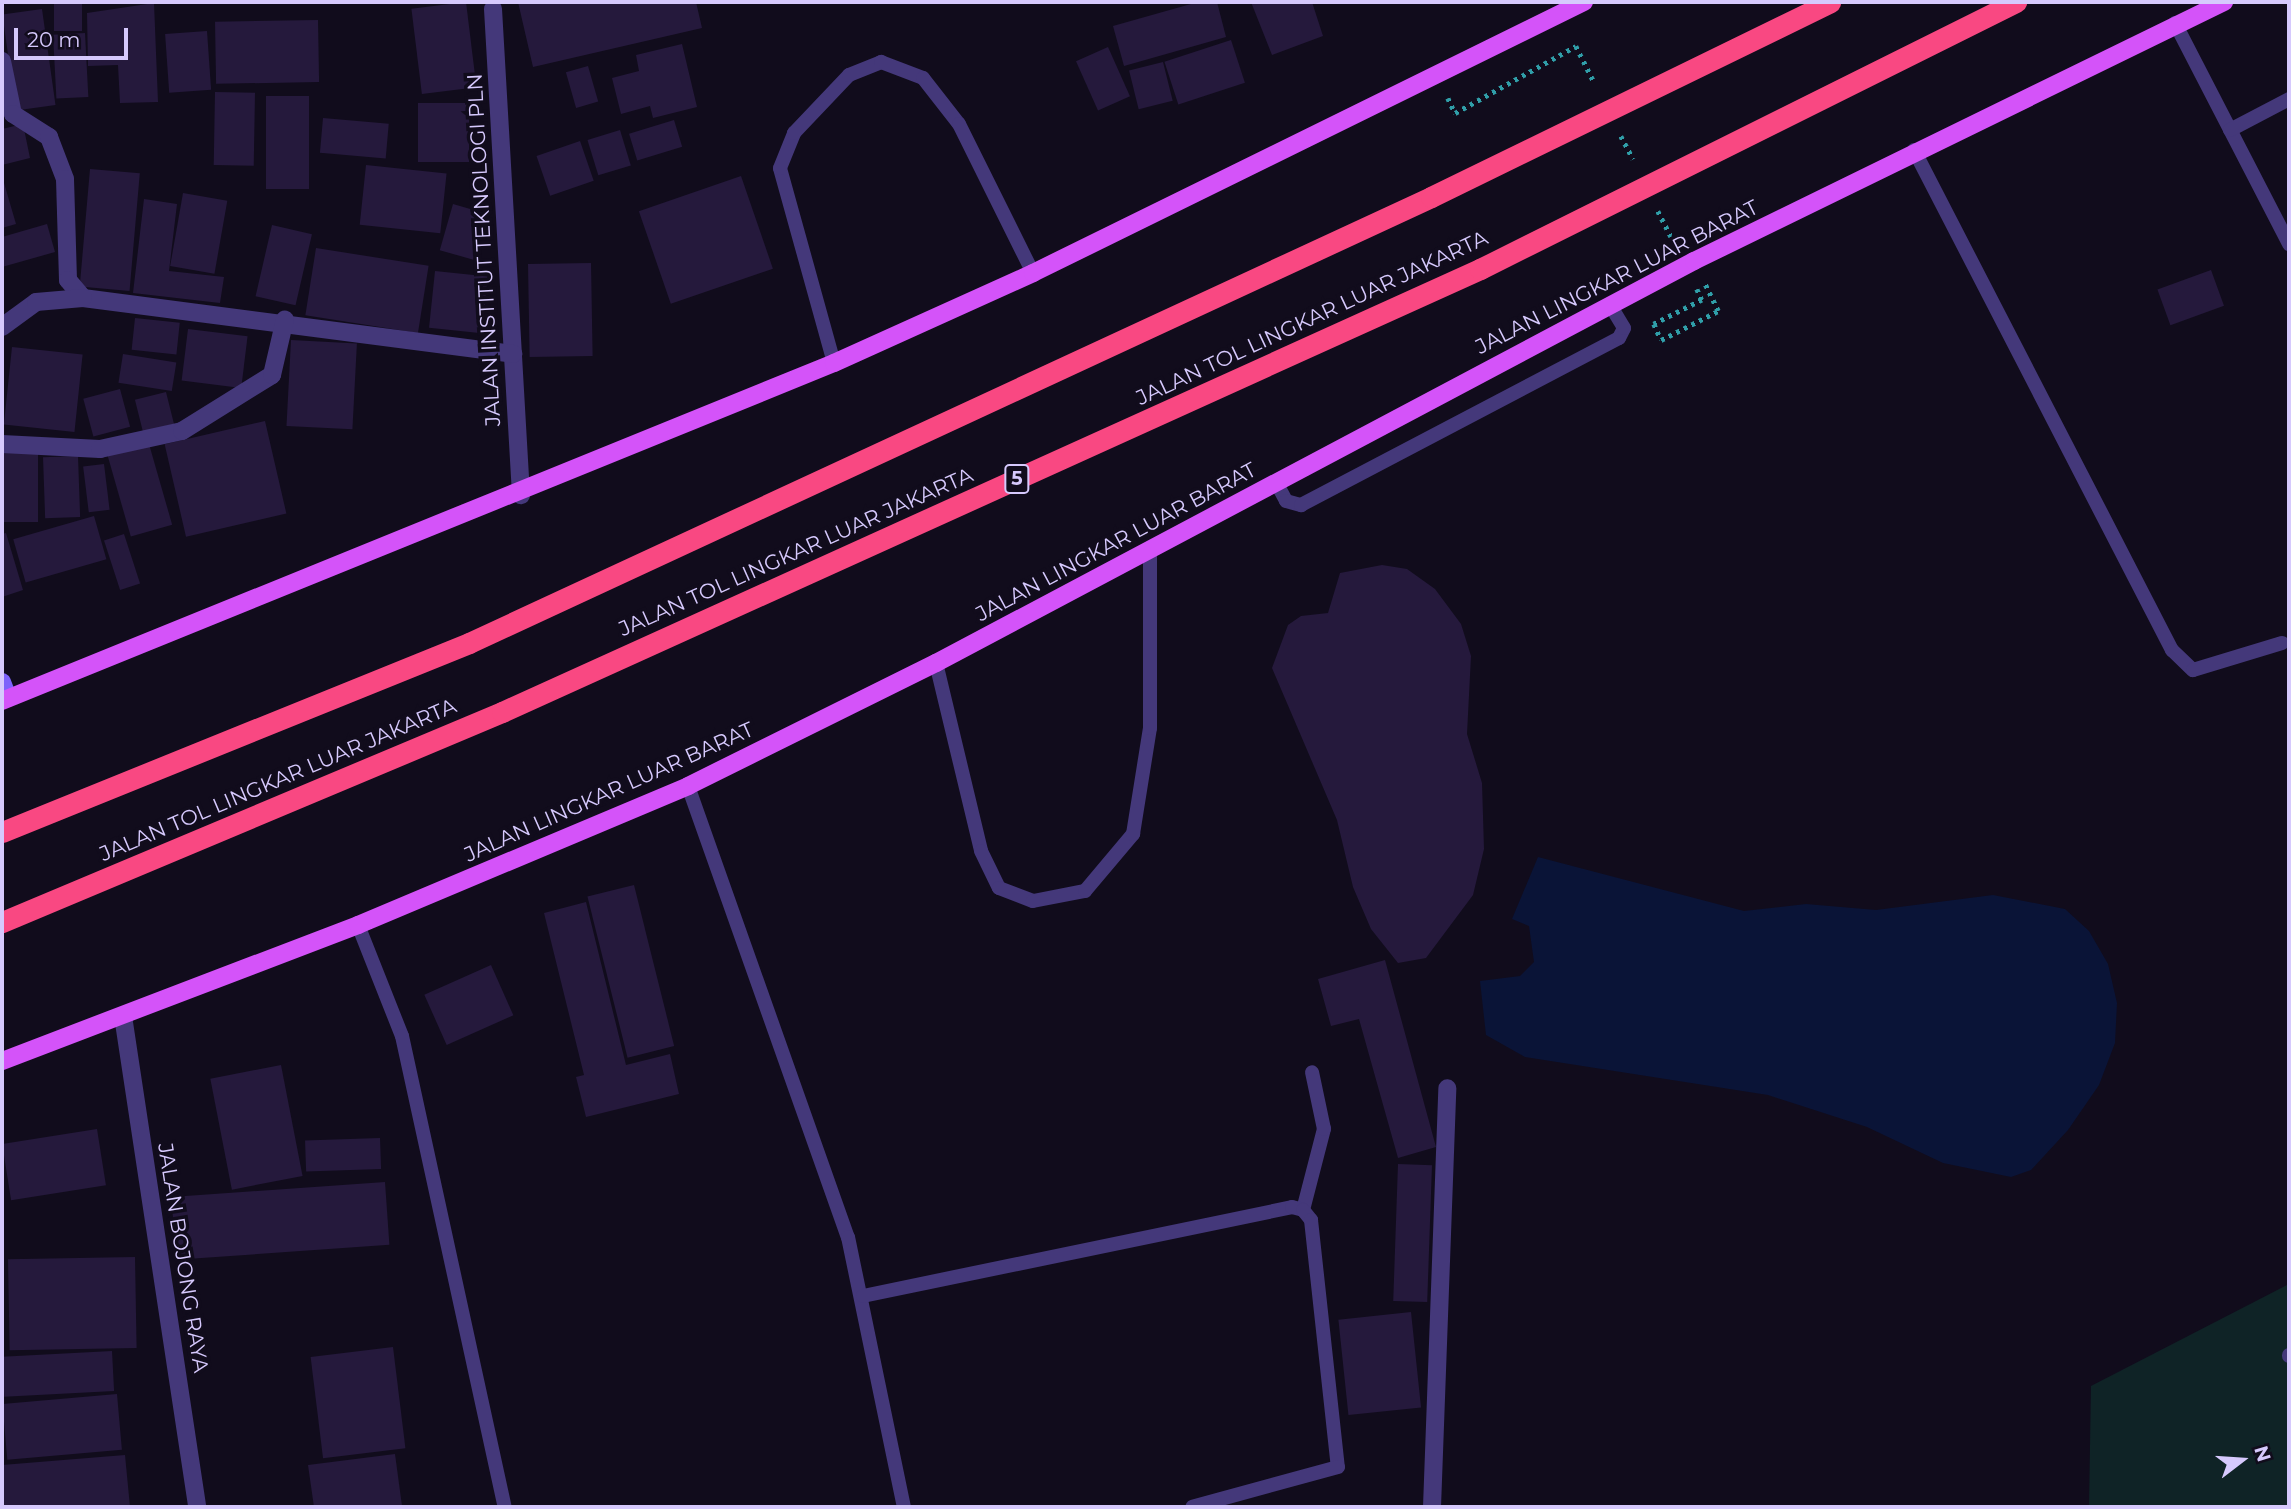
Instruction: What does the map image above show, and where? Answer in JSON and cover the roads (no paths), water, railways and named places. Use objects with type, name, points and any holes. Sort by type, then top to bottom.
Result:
[{"type":"highway","points":[[2,832],[469,643],[1432,197],[1830,2]]},
{"type":"highway","name":"JALAN TOL LINGKAR LUAR JAKARTA","points":[[2,922],[502,712],[1480,269],[2016,2]]},
{"type":"main road","points":[[4,694],[521,495],[834,363],[1033,273],[1584,2]]},
{"type":"main road","name":"JALAN LINGKAR LUAR BARAT","points":[[2,1061],[358,925],[688,786],[936,663],[1610,305],[1914,150],[2175,23],[2224,2]]},
{"type":"street","name":"JALAN INSTITUT TEKNOLOGI PLN","points":[[494,6],[521,495]]},
{"type":"street","points":[[2,61],[13,114],[49,136],[65,179],[68,280],[83,298]]},
{"type":"street","points":[[2,327],[36,302],[83,298],[285,319],[513,354]]},
{"type":"street","points":[[2,444],[100,449],[182,431],[272,375],[285,319]]},
{"type":"street","name":"JALAN BOJONG RAYA","points":[[123,1016],[197,1507]]},
{"type":"street","points":[[1432,1507],[1447,1088]]},
{"type":"lane","points":[[2175,23],[2289,244]]},
{"type":"lane","points":[[834,363],[780,168],[794,133],[849,75],[881,62],[923,78],[959,124],[1033,273]]},
{"type":"lane","points":[[2230,130],[2289,99]]},
{"type":"lane","points":[[1914,150],[2172,650],[2193,670],[2282,643]]},
{"type":"lane","points":[[1276,482],[1286,501],[1301,505],[1619,338],[1624,328],[1610,305]]},
{"type":"lane","points":[[936,663],[981,851],[999,888],[1032,901],[1085,891],[1133,834],[1150,728],[1150,550]]},
{"type":"lane","points":[[688,786],[837,1202],[863,1296],[904,1507]]},
{"type":"lane","points":[[358,925],[401,1036],[505,1507]]},
{"type":"lane","points":[[1303,1210],[1324,1129],[1312,1072]]},
{"type":"lane","points":[[863,1296],[1292,1207],[1303,1210],[1311,1220],[1338,1467],[1192,1507]]},
{"type":"water","points":[[1538,857],[1744,911],[1806,904],[1876,910],[1993,895],[2065,909],[2089,931],[2108,964],[2117,1003],[2115,1043],[2099,1085],[2068,1130],[2031,1170],[2011,1177],[1943,1163],[1867,1127],[1768,1095],[1525,1057],[1486,1035],[1480,981],[1520,976],[1534,962],[1529,926],[1512,919]]}]
